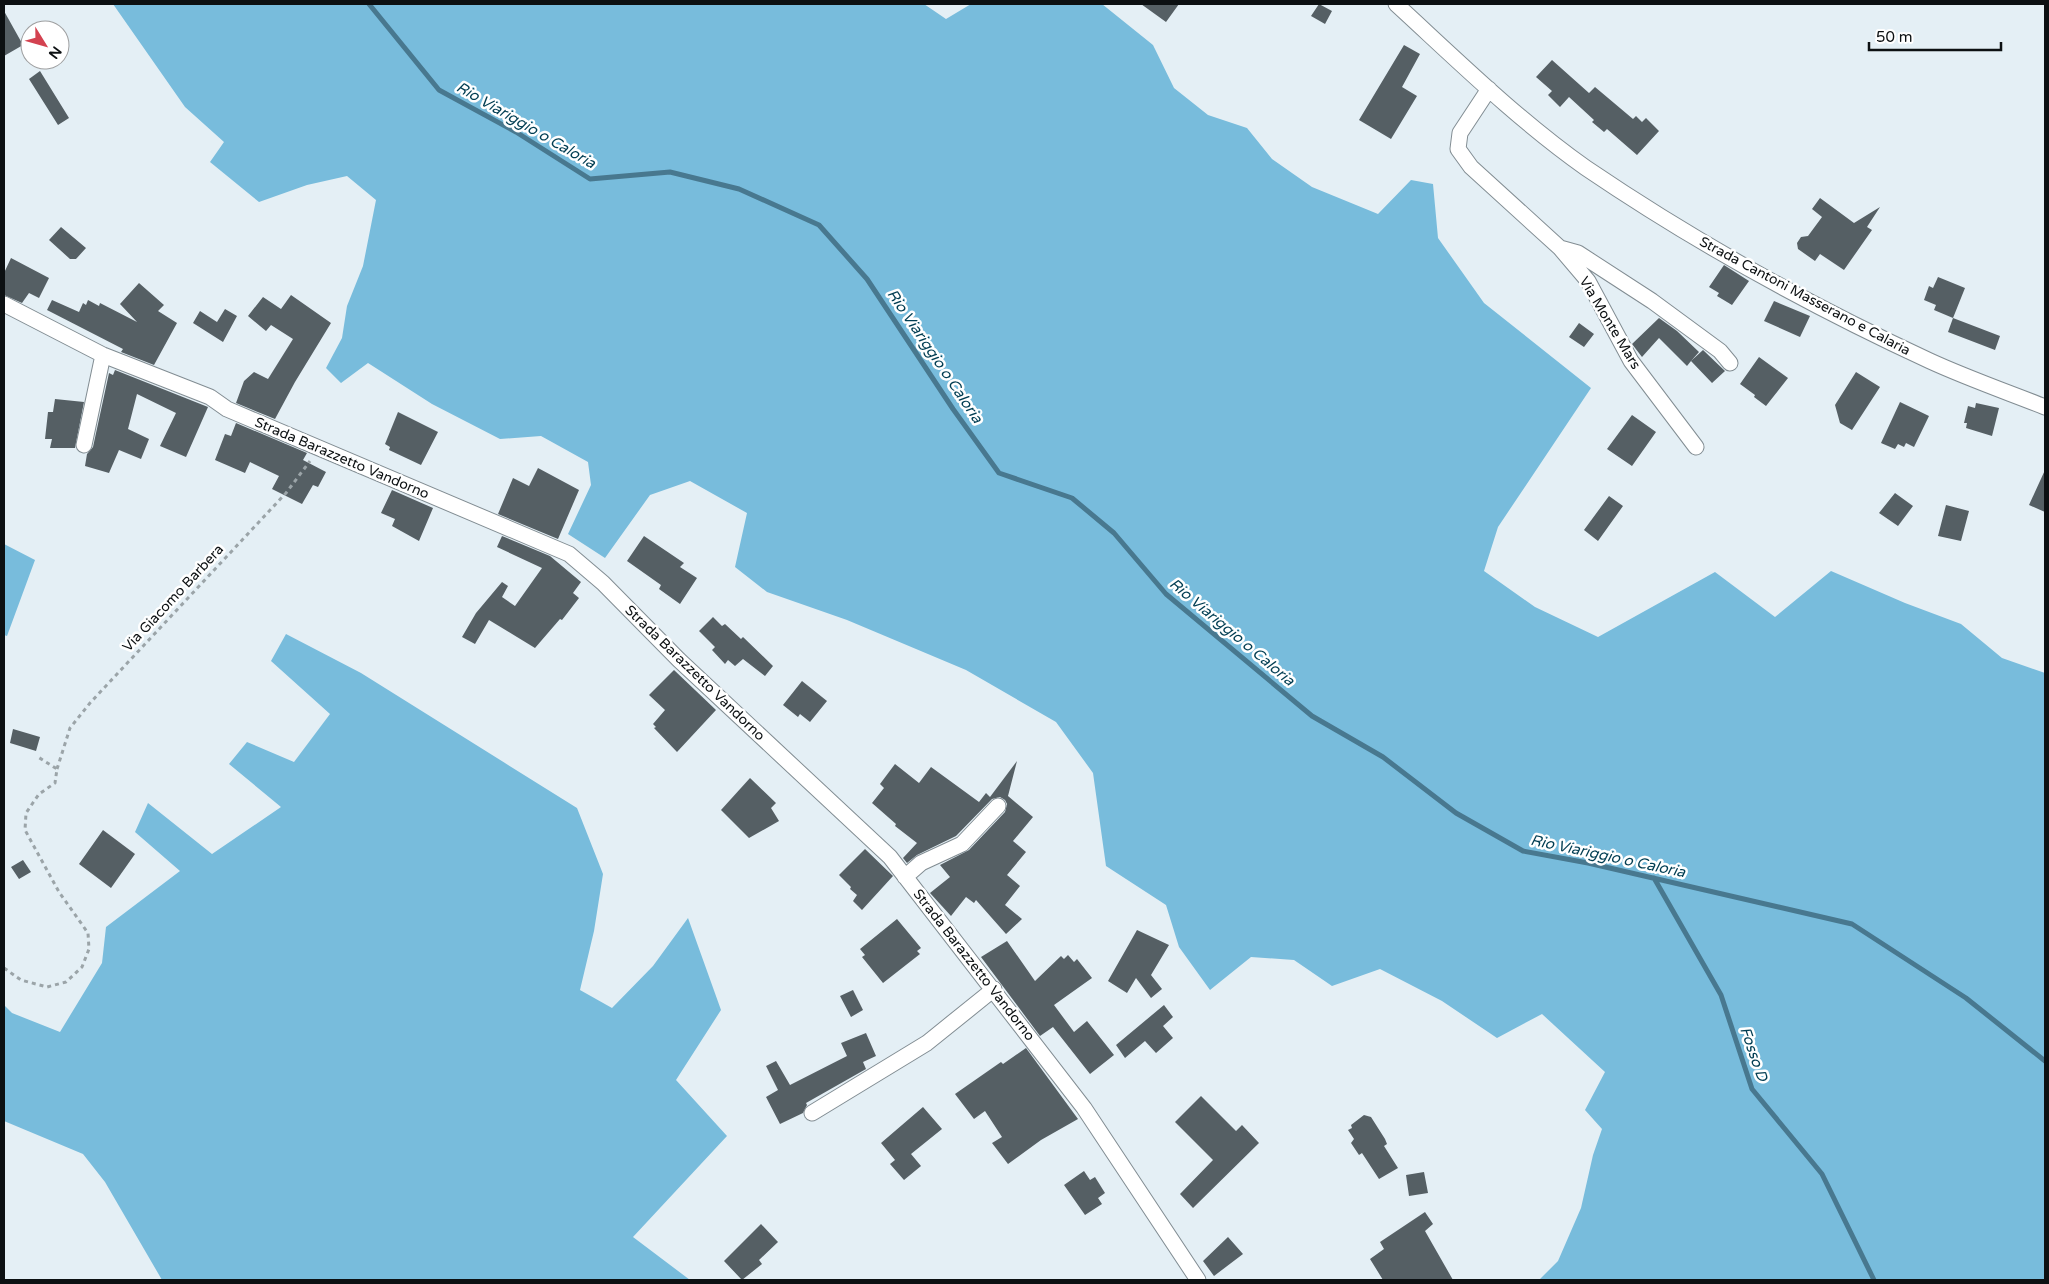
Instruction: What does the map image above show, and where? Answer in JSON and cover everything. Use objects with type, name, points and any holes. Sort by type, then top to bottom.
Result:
[{"type":"street","name":"Strada Cantoni Masserano e Calaria","points":[[1396,4],[1537,130],[1586,167],[1698,240],[1814,304],[1932,362],[2045,407]]},
{"type":"street","name":"Via Monte Mars","points":[[1489,89],[1460,133],[1458,149],[1471,167],[1560,248],[1588,281],[1631,361],[1696,447]]},
{"type":"street","name":"Via Monte Mars","points":[[1560,248],[1578,253],[1652,301],[1720,351],[1730,363]]},
{"type":"street","name":"Strada Barazzetto Vandorno","points":[[4,304],[103,355],[210,397],[227,409],[569,554],[603,583],[679,660],[890,857],[994,989],[1084,1108],[1194,1279]]},
{"type":"street","points":[[84,445],[103,355]]},
{"type":"street","points":[[905,877],[921,863],[962,844],[998,806]]},
{"type":"street","points":[[812,1113],[927,1043],[994,989]]},
{"type":"path","name":"Via Giacomo Barbera","points":[[4,968],[21,980],[47,987],[66,982],[82,967],[89,949],[88,933],[59,892],[25,830],[26,813],[39,794],[56,783],[57,769],[70,728],[286,493],[319,448]]},
{"type":"path","points":[[38,757],[57,769]]},
{"type":"shaded area","points":[[113,4],[924,4],[946,19],[971,4],[1102,4],[1153,45],[1174,88],[1208,115],[1247,128],[1272,159],[1312,187],[1378,214],[1411,180],[1433,184],[1438,238],[1484,303],[1591,388],[1498,527],[1484,571],[1535,607],[1598,637],[1715,572],[1775,617],[1831,571],[1905,603],[1961,624],[2002,658],[2045,673],[2045,1280],[1539,1280],[1558,1261],[1581,1208],[1593,1155],[1602,1129],[1585,1110],[1605,1072],[1542,1014],[1497,1038],[1442,1001],[1380,969],[1332,986],[1294,960],[1251,957],[1210,990],[1179,947],[1166,905],[1106,866],[1093,773],[1056,722],[966,670],[847,620],[767,592],[735,567],[747,513],[690,481],[650,495],[605,558],[568,534],[591,485],[588,462],[541,436],[500,439],[432,404],[368,363],[341,383],[326,368],[342,338],[347,306],[363,266],[376,200],[347,176],[307,185],[259,202],[210,162],[224,142],[185,107]]},
{"type":"shaded area","points":[[4,544],[35,560],[7,636],[4,635]]},
{"type":"shaded area","points":[[286,634],[361,673],[577,808],[603,874],[594,931],[580,990],[612,1008],[653,966],[688,918],[721,1010],[676,1080],[727,1136],[633,1237],[690,1280],[162,1280],[105,1182],[83,1154],[4,1121],[4,1005],[12,1013],[60,1032],[102,963],[106,927],[180,871],[135,832],[148,803],[212,854],[281,807],[229,764],[247,742],[294,762],[330,714],[271,661]]},
{"type":"building","points":[[1141,4],[1179,4],[1166,22]]},
{"type":"building","points":[[1319,4],[1332,11],[1325,24],[1311,16]]},
{"type":"building","points":[[4,11],[20,40],[20,47],[4,56]]},
{"type":"building","points":[[1404,45],[1420,54],[1402,87],[1417,96],[1391,139],[1359,120]]},
{"type":"building","points":[[1552,60],[1589,93],[1595,87],[1633,119],[1636,116],[1642,122],[1646,118],[1659,131],[1637,155],[1607,129],[1604,132],[1592,122],[1594,120],[1569,97],[1560,107],[1548,95],[1552,91],[1536,77]]},
{"type":"building","points":[[40,71],[69,118],[58,125],[29,79]]},
{"type":"building","points":[[1820,198],[1854,223],[1880,207],[1867,227],[1872,230],[1844,270],[1820,254],[1815,261],[1798,249],[1797,243],[1801,237],[1808,236],[1822,217],[1812,209]]},
{"type":"building","points":[[61,227],[86,248],[76,259],[70,259],[49,240]]},
{"type":"building","points":[[11,258],[49,278],[39,298],[29,293],[22,303],[4,295],[4,273]]},
{"type":"building","points":[[1724,265],[1749,281],[1732,305],[1717,296],[1719,293],[1709,287]]},
{"type":"building","points":[[1938,277],[1965,288],[1953,318],[1934,310],[1936,305],[1924,300],[1929,286],[1933,288]]},
{"type":"building","points":[[139,283],[164,305],[158,311],[177,323],[154,365],[121,352],[123,349],[47,310],[52,300],[79,312],[83,303],[86,305],[88,300],[99,306],[100,303],[137,322],[120,304]]},
{"type":"building","points":[[291,295],[331,323],[275,419],[236,403],[244,381],[254,372],[268,379],[293,339],[271,325],[266,331],[248,316],[263,297],[281,309]]},
{"type":"building","points":[[1774,301],[1810,316],[1800,337],[1764,321]]},
{"type":"building","points":[[225,309],[237,316],[223,342],[193,323],[200,311],[217,322]]},
{"type":"building","points":[[1659,318],[1677,331],[1699,352],[1687,366],[1659,338],[1642,357],[1632,344]]},
{"type":"building","points":[[1953,318],[2000,336],[1995,350],[1948,332]]},
{"type":"building","points":[[1579,323],[1594,334],[1584,347],[1569,337]]},
{"type":"building","points":[[1703,350],[1725,371],[1712,383],[1691,361]]},
{"type":"building","points":[[1759,357],[1788,378],[1766,406],[1740,384]]},
{"type":"building","points":[[115,370],[208,407],[186,457],[160,446],[176,413],[137,394],[128,429],[149,439],[141,459],[119,450],[109,473],[85,466],[87,454],[93,447],[109,373],[113,375]]},
{"type":"building","points":[[1856,372],[1880,387],[1852,430],[1840,423],[1835,405]]},
{"type":"building","points":[[55,399],[84,402],[75,448],[50,448],[52,439],[45,439],[48,412],[53,412]]},
{"type":"building","points":[[1900,402],[1929,416],[1914,447],[1906,443],[1904,447],[1898,444],[1895,449],[1881,443]]},
{"type":"building","points":[[1976,403],[1999,408],[1992,436],[1966,428],[1967,423],[1964,423],[1968,406],[1975,408]]},
{"type":"building","points":[[398,412],[438,432],[421,465],[389,450],[390,447],[385,444]]},
{"type":"building","points":[[1632,415],[1656,432],[1632,466],[1607,449]]},
{"type":"building","points":[[236,423],[307,453],[303,460],[326,472],[318,487],[313,485],[302,504],[272,489],[279,476],[250,462],[245,473],[215,460],[225,434],[231,436]]},
{"type":"building","points":[[538,468],[579,490],[558,539],[498,514],[513,478],[529,486]]},
{"type":"building","points":[[2045,470],[2045,512],[2029,505]]},
{"type":"building","points":[[392,490],[433,508],[419,541],[392,526],[395,519],[381,513]]},
{"type":"building","points":[[1895,493],[1913,506],[1898,526],[1879,513]]},
{"type":"building","points":[[1609,496],[1623,506],[1598,541],[1584,530]]},
{"type":"building","points":[[1946,505],[1969,511],[1961,541],[1938,536]]},
{"type":"building","points":[[502,536],[550,556],[581,582],[573,593],[579,598],[562,620],[560,619],[535,648],[489,620],[475,644],[462,637],[476,613],[502,582],[508,586],[502,597],[515,606],[542,568],[497,547]]},
{"type":"building","points":[[644,536],[684,563],[680,567],[697,578],[680,604],[659,589],[661,585],[627,561]]},
{"type":"building","points":[[713,617],[722,626],[725,624],[741,639],[743,637],[773,666],[765,676],[743,659],[735,666],[728,660],[725,664],[712,650],[715,647],[699,631]]},
{"type":"building","points":[[674,670],[716,710],[677,752],[654,728],[656,727],[653,724],[665,710],[649,695]]},
{"type":"building","points":[[802,681],[827,701],[810,722],[800,714],[798,717],[783,705]]},
{"type":"building","points":[[13,729],[40,737],[36,751],[10,743]]},
{"type":"building","points":[[1017,761],[1008,796],[1033,817],[1013,841],[1026,852],[1007,875],[1020,886],[1005,905],[1022,919],[1006,934],[976,900],[974,903],[966,897],[951,916],[930,893],[950,877],[940,865],[969,850],[1005,812],[1007,804],[1005,800],[1000,797],[992,799],[956,836],[917,855],[907,863],[903,858],[917,843],[895,826],[896,824],[872,803],[884,788],[880,784],[895,764],[919,783],[931,767],[979,802],[986,793],[990,797]]},
{"type":"building","points":[[750,778],[776,803],[771,808],[779,821],[749,838],[721,810]]},
{"type":"building","points":[[103,830],[135,854],[111,888],[79,864]]},
{"type":"building","points":[[865,849],[893,876],[862,910],[853,901],[857,895],[839,875]]},
{"type":"building","points":[[23,860],[31,872],[19,879],[11,867]]},
{"type":"building","points":[[897,919],[921,948],[917,951],[920,954],[883,983],[862,957],[865,955],[860,949]]},
{"type":"building","points":[[1137,930],[1169,945],[1151,975],[1162,989],[1151,998],[1136,978],[1127,993],[1108,981]]},
{"type":"building","points":[[1007,941],[1035,981],[1061,956],[1064,959],[1068,955],[1074,962],[1077,959],[1092,978],[1054,1005],[1074,1032],[1087,1021],[1114,1055],[1090,1074],[1053,1027],[1040,1036],[981,957]]},
{"type":"building","points":[[853,990],[863,1010],[851,1017],[840,996]]},
{"type":"building","points":[[1164,1005],[1173,1017],[1163,1026],[1173,1038],[1156,1053],[1145,1041],[1125,1058],[1116,1045]]},
{"type":"building","points":[[866,1033],[876,1056],[863,1062],[866,1069],[806,1103],[807,1105],[803,1113],[780,1124],[766,1097],[778,1090],[766,1066],[776,1061],[790,1085],[847,1056],[841,1043]]},
{"type":"building","points":[[1026,1048],[1078,1119],[1041,1140],[1008,1164],[992,1143],[1002,1137],[985,1111],[974,1119],[955,1094],[1001,1062],[1003,1064]]},
{"type":"building","points":[[1201,1096],[1236,1131],[1242,1125],[1259,1143],[1193,1208],[1180,1194],[1213,1160],[1175,1122]]},
{"type":"building","points":[[923,1107],[942,1129],[911,1154],[921,1166],[904,1180],[890,1164],[895,1160],[881,1143]]},
{"type":"building","points":[[1364,1115],[1371,1117],[1385,1139],[1387,1144],[1384,1146],[1398,1168],[1379,1179],[1362,1153],[1359,1155],[1351,1143],[1354,1139],[1348,1130],[1352,1128],[1351,1125]]},
{"type":"building","points":[[1084,1171],[1090,1180],[1095,1177],[1105,1193],[1098,1198],[1102,1204],[1085,1215],[1064,1185]]},
{"type":"building","points":[[1424,1172],[1428,1193],[1409,1196],[1406,1175]]},
{"type":"building","points":[[1425,1212],[1433,1224],[1425,1231],[1453,1280],[1383,1280],[1370,1259],[1384,1249],[1380,1242]]},
{"type":"building","points":[[761,1224],[778,1242],[759,1260],[762,1264],[742,1280],[724,1261]]},
{"type":"building","points":[[1228,1237],[1243,1254],[1214,1276],[1203,1261]]},
{"type":"waterway","name":"Rio Viariggio o Caloria","points":[[369,4],[439,90],[516,132],[590,179],[670,172],[739,189],[819,225],[867,279],[953,409],[999,473],[1072,498],[1114,533],[1166,594],[1312,716],[1383,757],[1456,813],[1523,851],[1588,863],[1852,924],[1966,998],[2045,1061]]},
{"type":"waterway","name":"Fosso D","points":[[1654,878],[1721,995],[1752,1089],[1822,1174],[1874,1280]]}]
